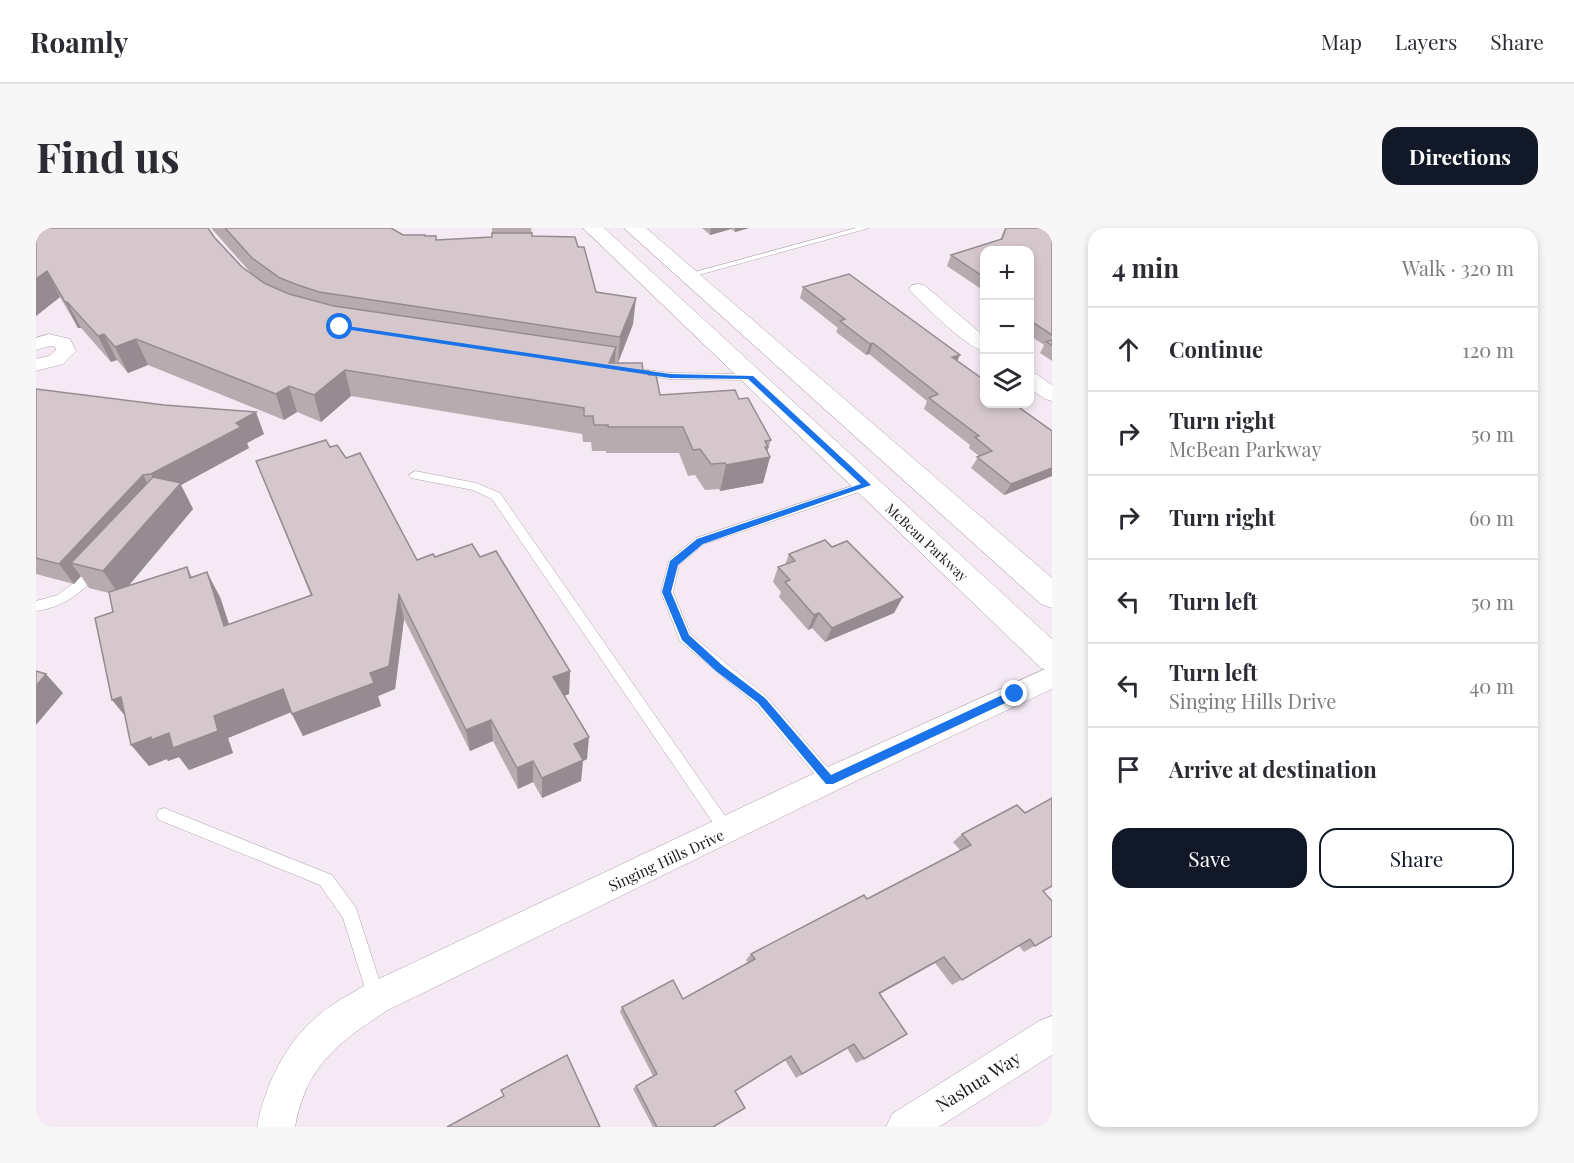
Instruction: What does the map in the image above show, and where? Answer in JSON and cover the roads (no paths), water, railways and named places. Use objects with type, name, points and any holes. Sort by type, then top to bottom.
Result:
[{"type":"main road","name":"McBean Parkway","points":[[593,228],[1052,659]]},
{"type":"main road","points":[[634,228],[1052,596]]},
{"type":"street","points":[[918,289],[980,342]]},
{"type":"street","points":[[36,344],[57,341],[66,346],[66,351],[56,360],[36,365]]},
{"type":"street","points":[[1034,382],[1052,395]]},
{"type":"street","name":"Singing Hills Drive","points":[[276,1127],[278,1115],[297,1066],[329,1029],[376,998],[1052,676]]},
{"type":"street","name":"Nashua Way","points":[[905,1127],[1052,1034]]},
{"type":"lane","points":[[688,275],[866,228]]},
{"type":"lane","points":[[623,369],[670,376],[750,377]]},
{"type":"lane","points":[[415,475],[476,488],[496,496],[727,831]]},
{"type":"lane","points":[[830,780],[761,700],[685,637],[667,592],[674,563],[700,542],[867,485]]},
{"type":"lane","points":[[36,606],[46,605],[76,592],[106,559]]},
{"type":"lane","points":[[164,815],[326,880],[350,914],[376,998]]}]
